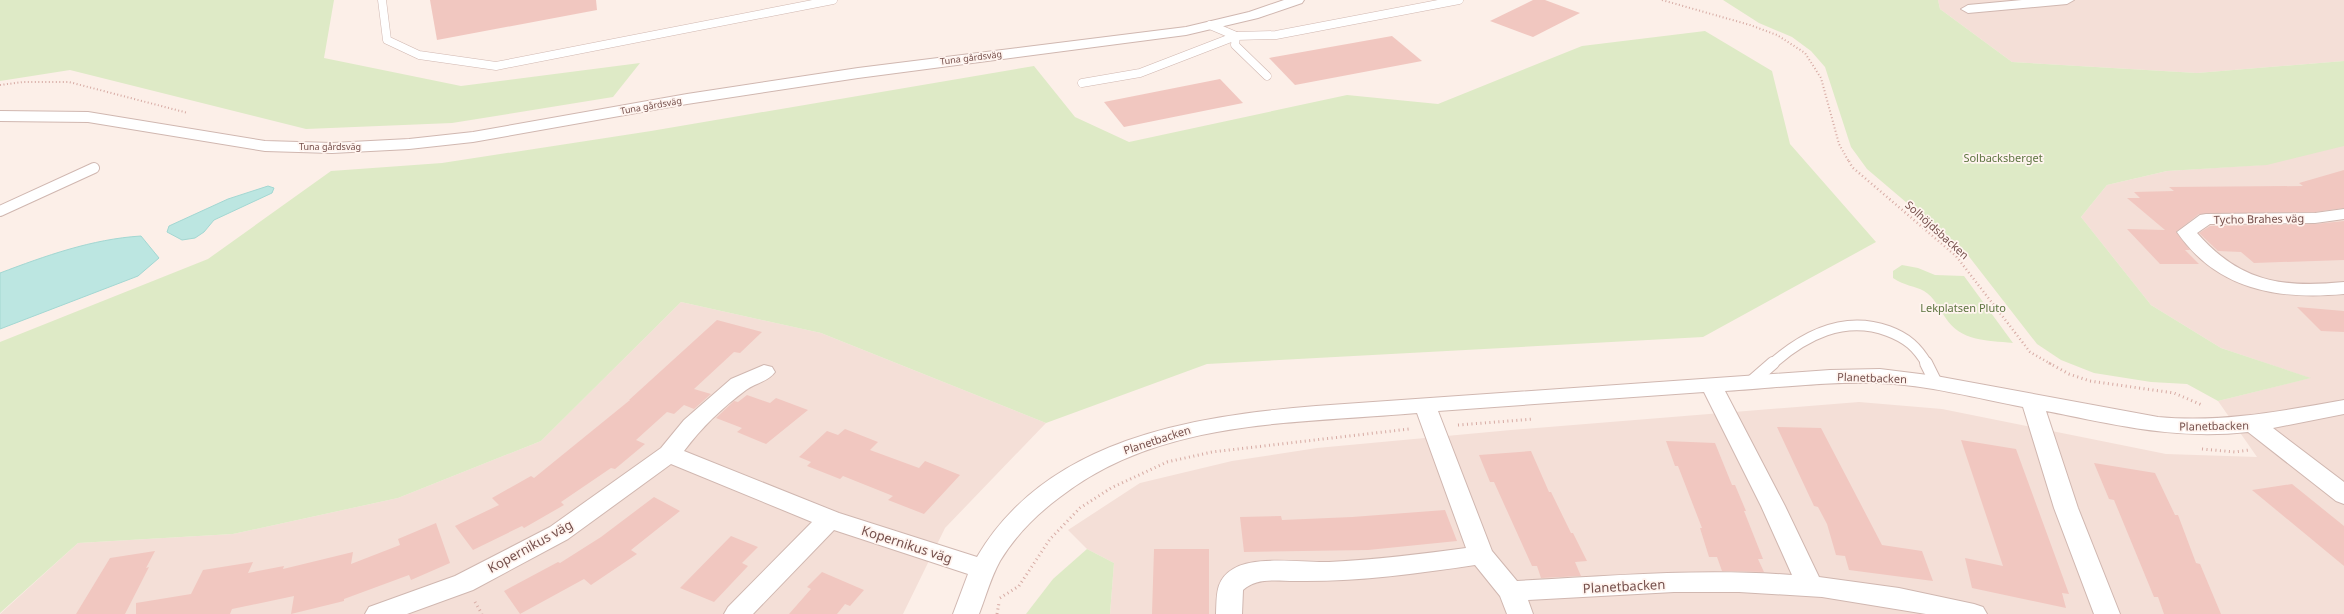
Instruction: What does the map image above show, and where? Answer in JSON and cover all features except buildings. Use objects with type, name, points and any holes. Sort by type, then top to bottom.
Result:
[{"type":"street","name":"Tuna gårdsväg","points":[[0,116],[52,115],[88,117],[265,146],[332,148],[409,144],[473,137],[687,99],[858,73],[951,60],[1146,37],[1210,26],[1259,13],[1297,0]]},
{"type":"street","points":[[1968,9],[2067,0]]},
{"type":"street","name":"Tycho Brahes väg","points":[[2344,214],[2315,218],[2206,219],[2186,232],[2206,256],[2235,275],[2276,286],[2330,290],[2344,288]]},
{"type":"street","name":"Kopernikus väg","points":[[378,614],[464,582],[559,533],[669,454],[692,425],[739,384],[764,372]]},
{"type":"street","name":"Planetbacken","points":[[966,614],[983,569],[1007,532],[1026,512],[1059,486],[1091,465],[1131,447],[1169,434],[1210,425],[1425,405],[1830,377],[1880,376],[1936,383],[2158,425],[2189,429],[2254,425],[2344,407]]},
{"type":"street","points":[[1710,385],[1773,506],[1810,586]]},
{"type":"street","points":[[2032,401],[2066,508],[2107,614]]},
{"type":"street","name":"Planetbacken","points":[[1425,405],[1481,555],[1516,603],[1692,582],[1810,586],[1974,614]]},
{"type":"street","name":"Planetbacken","points":[[2254,425],[2344,495]]},
{"type":"street","name":"Kopernikus väg","points":[[669,454],[830,519],[983,569]]},
{"type":"street","points":[[737,614],[830,519]]},
{"type":"street","points":[[1229,614],[1230,586],[1243,575],[1266,571],[1329,572],[1413,565],[1481,555]]},
{"type":"lane","points":[[382,0],[387,40],[419,55],[496,66],[833,0]]},
{"type":"lane","points":[[1082,83],[1140,72],[1236,36],[1276,35],[1367,19],[1460,0]]},
{"type":"lane","points":[[1210,26],[1236,36]]},
{"type":"lane","points":[[1236,36],[1235,45],[1267,76]]},
{"type":"lane","points":[[0,211],[94,168]]},
{"type":"lane","points":[[1750,383],[1784,351],[1815,334],[1836,326],[1870,326],[1897,334],[1914,345],[1936,383]]},
{"type":"path","name":"Solhöjdsbacken","points":[[1662,0],[1750,25],[1777,35],[1805,54],[1813,63],[1821,78],[1839,144],[1852,167],[1956,256],[2030,352],[2069,374],[2090,381],[2174,393],[2213,412],[2226,427]]},
{"type":"path","points":[[0,85],[23,82],[69,82],[193,114]]},
{"type":"path","points":[[997,614],[1000,596],[1019,586],[1050,539],[1080,508],[1111,488],[1167,462],[1212,452],[1284,442],[1433,427],[1542,419]]},
{"type":"path","points":[[2198,449],[2235,452],[2259,448],[2289,451]]},
{"type":"shaded area","points":[[1938,0],[2344,0],[2344,61],[2197,73],[2012,62],[1940,9]]},
{"type":"shaded area","points":[[2344,145],[2344,614],[1110,614],[1114,563],[1087,549],[1068,530],[1140,483],[1232,461],[1317,448],[1511,430],[1859,402],[1942,409],[2166,454],[2257,457],[2218,401],[2310,378],[2221,348],[2151,305],[2081,217],[2107,185],[2167,171],[2261,165]]},
{"type":"shaded area","points":[[681,302],[821,333],[1046,423],[945,528],[903,614],[0,614],[78,543],[233,534],[398,498],[541,441]]},
{"type":"green space","points":[[0,0],[334,0],[324,58],[461,86],[640,63],[613,97],[452,123],[306,129],[70,70],[0,81]]},
{"type":"green space","name":"Solbacksberget","points":[[1723,0],[1938,0],[1940,9],[2012,62],[2197,73],[2344,61],[2344,146],[2267,165],[2167,171],[2107,185],[2081,217],[2151,305],[2221,348],[2311,378],[2218,401],[2187,384],[2151,382],[2094,373],[2061,360],[2037,344],[1967,254],[1867,169],[1851,147],[1825,67],[1811,51],[1792,37],[1759,23]]},
{"type":"green space","points":[[1705,31],[1772,71],[1790,144],[1876,242],[1703,337],[1207,364],[1046,423],[821,333],[681,302],[541,441],[398,498],[233,534],[78,543],[0,613],[0,342],[208,259],[331,171],[442,163],[651,131],[1034,66],[1075,117],[1129,142],[1347,95],[1438,104],[1582,46]]},
{"type":"green space","name":"Lekplatsen Pluto","points":[[1902,265],[1918,268],[1935,275],[1964,276],[2013,343],[1975,338],[1959,331],[1951,325],[1928,293],[1893,278],[1893,271]]},
{"type":"green space","points":[[1087,549],[1114,563],[1110,614],[1026,614],[1053,579]]},
{"type":"water","points":[[268,186],[274,188],[272,193],[214,220],[204,232],[195,238],[182,240],[167,232],[169,226],[228,199]]},
{"type":"water","points":[[141,236],[159,258],[138,276],[0,329],[0,273],[69,249],[105,241]]}]
